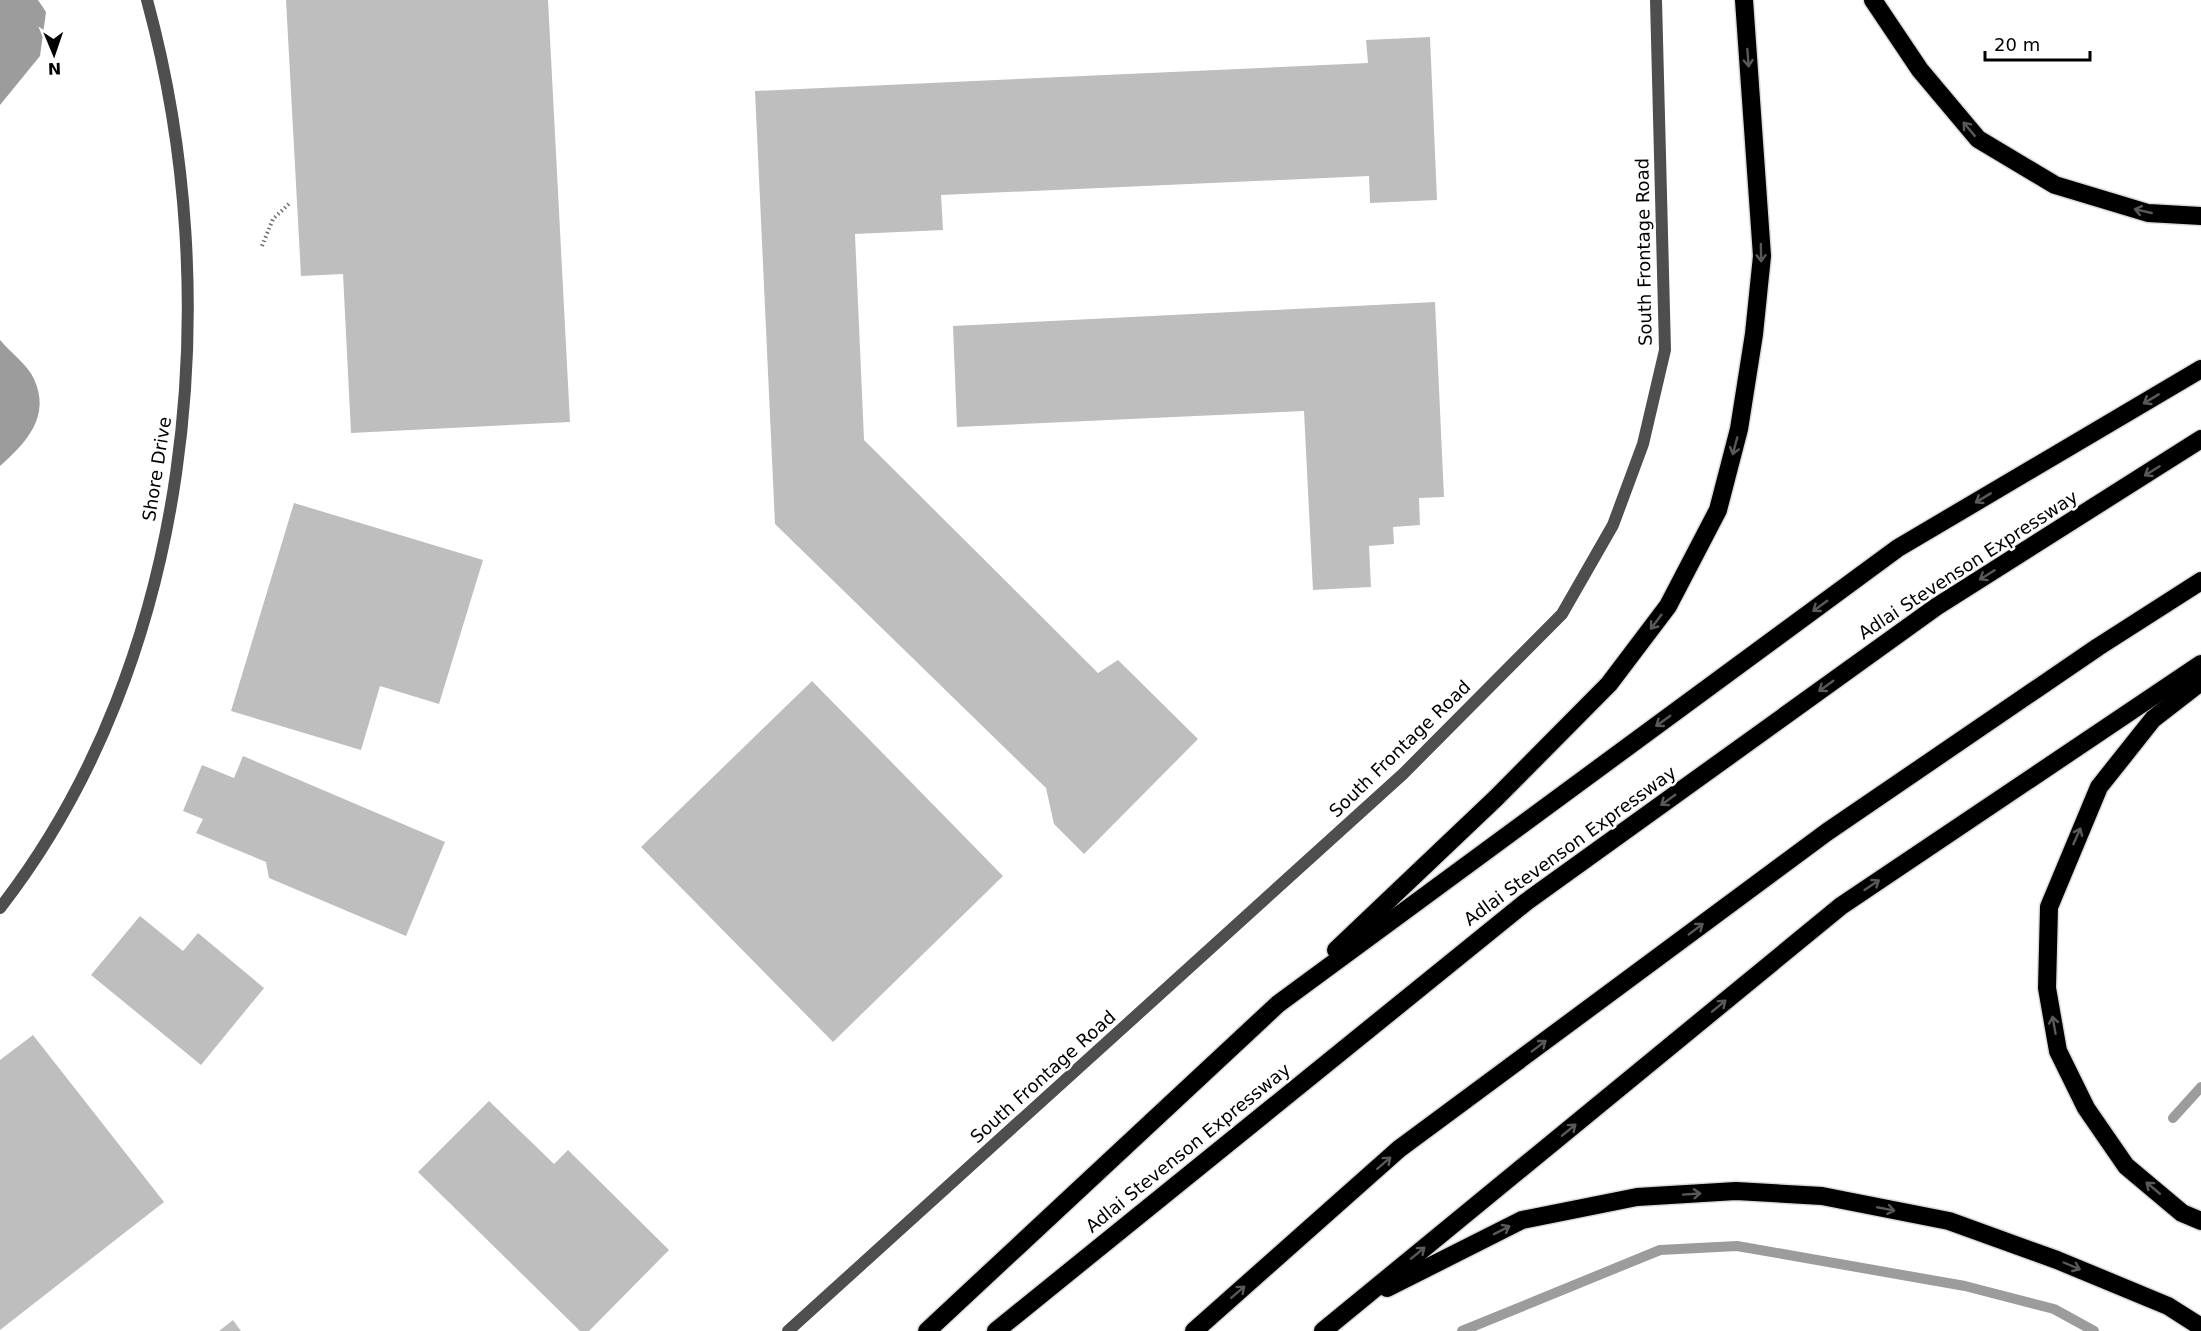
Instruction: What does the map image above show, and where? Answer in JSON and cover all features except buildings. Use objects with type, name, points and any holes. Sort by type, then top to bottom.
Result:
[{"type":"highway","points":[[927,1331],[1496,798],[1609,684],[1668,606],[1718,510],[1739,429],[1754,334],[1761,256],[1744,0]]},
{"type":"highway","points":[[1873,0],[1920,70],[1978,139],[2055,185],[2148,213],[2201,216]]},
{"type":"highway","points":[[1278,1004],[1898,548],[2201,369]]},
{"type":"highway","name":"Adlai Stevenson Expressway","points":[[996,1331],[1526,902],[1936,608],[2201,440]]},
{"type":"highway","points":[[1194,1331],[1409,1142],[1827,832],[2098,647],[2201,581]]},
{"type":"highway","points":[[1323,1331],[1841,906],[2201,664]]},
{"type":"highway","points":[[2201,682],[2153,719],[2099,787],[2049,907],[2047,988],[2058,1051],[2086,1108],[2126,1166],[2182,1213],[2201,1221]]},
{"type":"highway","points":[[1356,1304],[1522,1220],[1637,1197],[1736,1191],[1822,1196],[1949,1221],[2057,1260],[2168,1306],[2201,1327]]},
{"type":"street","name":"Shore Drive","points":[[0,908],[46,846],[78,789],[122,682],[144,620],[166,531],[180,451],[188,370],[190,288],[186,212],[175,123],[161,50],[147,0]]},
{"type":"street","name":"South Frontage Road","points":[[788,1331],[1386,790],[1562,614],[1613,525],[1643,444],[1665,350],[1656,0]]},
{"type":"path","points":[[262,246],[273,219],[291,202]]},
{"type":"shaded area","points":[[0,0],[38,0],[46,12],[40,56],[0,105]]},
{"type":"shaded area","points":[[0,340],[31,374],[39,392],[40,405],[34,427],[27,438],[0,466]]},
{"type":"waterway","points":[[2173,1118],[2201,1087]]},
{"type":"waterway","points":[[1462,1331],[1660,1250],[1737,1246],[1965,1286],[2054,1309],[2094,1331]]}]
